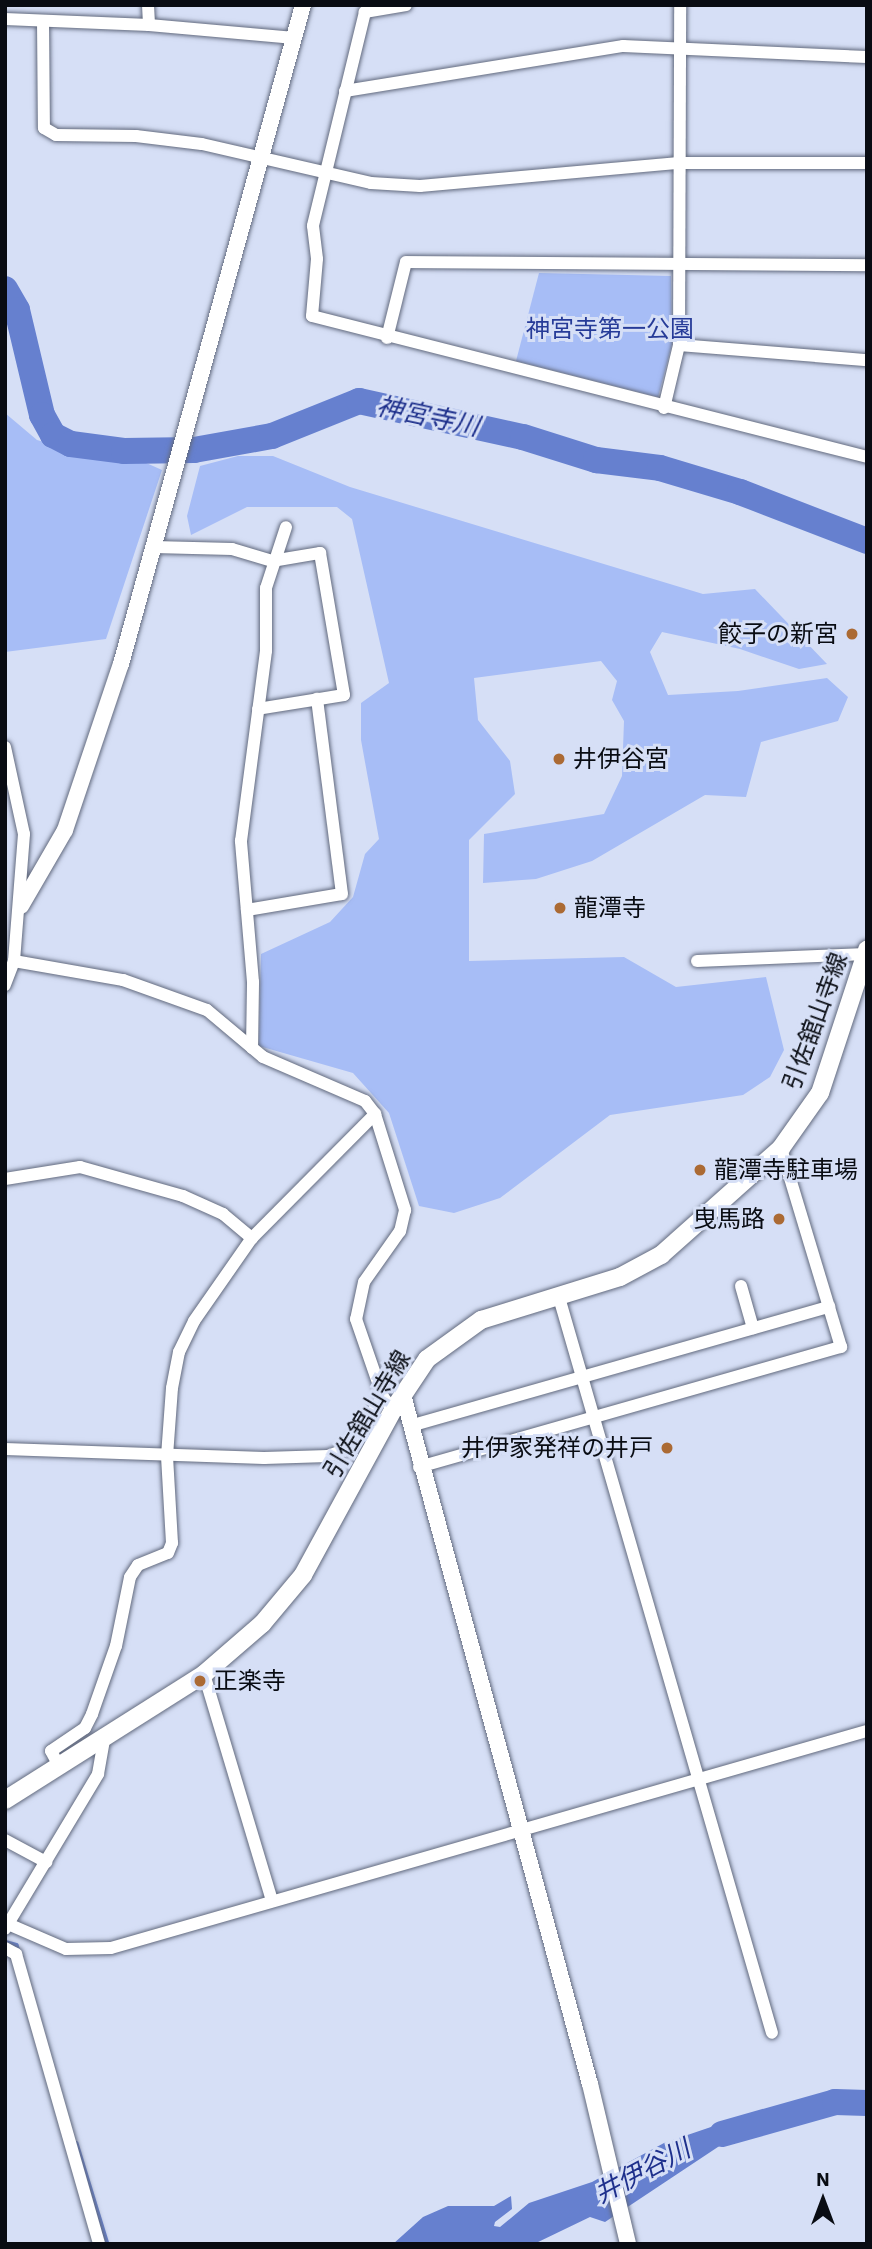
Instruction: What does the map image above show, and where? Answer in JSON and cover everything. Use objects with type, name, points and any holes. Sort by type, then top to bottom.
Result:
[{"type":"main road","name":"引佐舘山寺線","points":[[5,1800],[204,1674],[262,1624],[303,1575],[393,1401],[427,1359],[481,1320],[558,1294],[620,1278],[661,1255],[780,1148],[820,1093],[866,952]]},
{"type":"street","points":[[148,5],[149,25]]},
{"type":"street","points":[[21,906],[65,830],[154,547],[303,5]]},
{"type":"street","points":[[406,5],[365,12],[323,171],[313,226],[317,259],[312,316],[387,338],[867,457]]},
{"type":"street","points":[[664,408],[680,345],[680,5]]},
{"type":"street","points":[[5,19],[149,25],[295,38]]},
{"type":"street","points":[[43,21],[44,128],[56,135],[136,136],[202,144],[371,183],[420,186],[680,163],[867,163]]},
{"type":"street","points":[[345,90],[623,46],[867,57]]},
{"type":"street","points":[[387,338],[406,262],[680,267],[867,265]]},
{"type":"street","points":[[680,345],[867,360]]},
{"type":"street","points":[[252,1048],[247,909],[241,841],[266,651],[266,589],[272,561],[286,527]]},
{"type":"street","points":[[154,547],[232,549],[272,561],[320,552],[344,695],[258,709]]},
{"type":"street","points":[[247,909],[342,894],[317,699]]},
{"type":"street","points":[[5,747],[24,834],[21,906],[14,961],[5,985]]},
{"type":"street","points":[[697,961],[866,952]]},
{"type":"street","points":[[14,961],[123,980],[207,1010],[252,1048],[299,1076],[365,1101],[375,1114],[405,1210],[400,1231],[365,1282],[356,1319],[393,1401],[410,1426],[419,1467],[595,2104],[627,2238]]},
{"type":"street","points":[[59,1766],[51,1751],[85,1728],[92,1714],[116,1646],[130,1577],[138,1565],[168,1553],[172,1543],[167,1456],[172,1388],[179,1352],[194,1321],[252,1238],[375,1114]]},
{"type":"street","points":[[419,1467],[841,1347],[780,1148]]},
{"type":"street","points":[[5,1179],[80,1167],[183,1196],[223,1214],[252,1238]]},
{"type":"street","points":[[741,1286],[753,1328]]},
{"type":"street","points":[[558,1294],[590,1418],[772,2033]]},
{"type":"street","points":[[410,1426],[829,1307]]},
{"type":"street","points":[[5,1449],[167,1456],[328,1456],[347,1449],[393,1401]]},
{"type":"street","points":[[204,1674],[272,1901]]},
{"type":"street","points":[[105,1736],[99,1774],[7,1927],[66,1949],[111,1948],[867,1731]]},
{"type":"street","points":[[5,1840],[46,1863]]},
{"type":"street","points":[[5,1948],[16,1954],[99,2244]]},
{"type":"green space","name":"神宮寺第一公園","points":[[539,273],[671,276],[672,344],[658,397],[516,361]]},
{"type":"green space","points":[[5,413],[37,440],[82,453],[117,450],[162,470],[106,639],[5,652]]},
{"type":"green space","points":[[238,456],[273,456],[350,487],[703,594],[755,589],[827,664],[799,669],[740,649],[662,632],[650,652],[668,695],[738,691],[827,678],[848,697],[838,721],[761,742],[746,797],[705,795],[592,861],[536,879],[483,883],[484,834],[604,814],[622,776],[624,721],[612,700],[617,681],[601,661],[474,678],[478,720],[510,761],[515,794],[469,840],[469,961],[624,957],[676,987],[766,977],[784,1050],[770,1077],[743,1095],[610,1115],[500,1198],[454,1213],[419,1206],[389,1113],[353,1073],[259,1046],[261,954],[330,922],[353,897],[365,854],[379,839],[361,740],[361,703],[389,683],[352,519],[337,507],[247,507],[191,535],[187,516],[200,466]]},
{"type":"water","points":[[752,2113],[757,2130],[739,2133],[605,2222],[590,2217],[534,2244],[393,2244],[423,2217],[448,2206],[494,2206],[511,2196],[512,2209],[495,2222],[494,2226],[500,2227],[529,2203],[592,2182],[664,2143]]},
{"type":"waterway","name":"神宮寺川","points":[[5,289],[17,310],[42,415],[53,435],[71,444],[124,451],[194,450],[272,436],[359,401],[523,437],[596,460],[660,468],[740,492],[867,541]]},
{"type":"waterway","points":[[5,1942],[16,1945],[19,1953]]},
{"type":"waterway","name":"井伊谷川","points":[[722,2134],[835,2102],[867,2103]]},
{"type":"waterway","points":[[76,2143],[107,2244]]},
{"type":"place","name":"餃子の新宮","points":[[852,634]]},
{"type":"place","name":"井伊谷宮","points":[[559,759]]},
{"type":"place","name":"龍潭寺","points":[[560,908]]},
{"type":"place","name":"龍潭寺駐車場","points":[[700,1170]]},
{"type":"place","name":"曳馬路","points":[[779,1219]]},
{"type":"place","name":"井伊家発祥の井戸","points":[[667,1448]]},
{"type":"place","name":"正楽寺","points":[[200,1681]]}]
